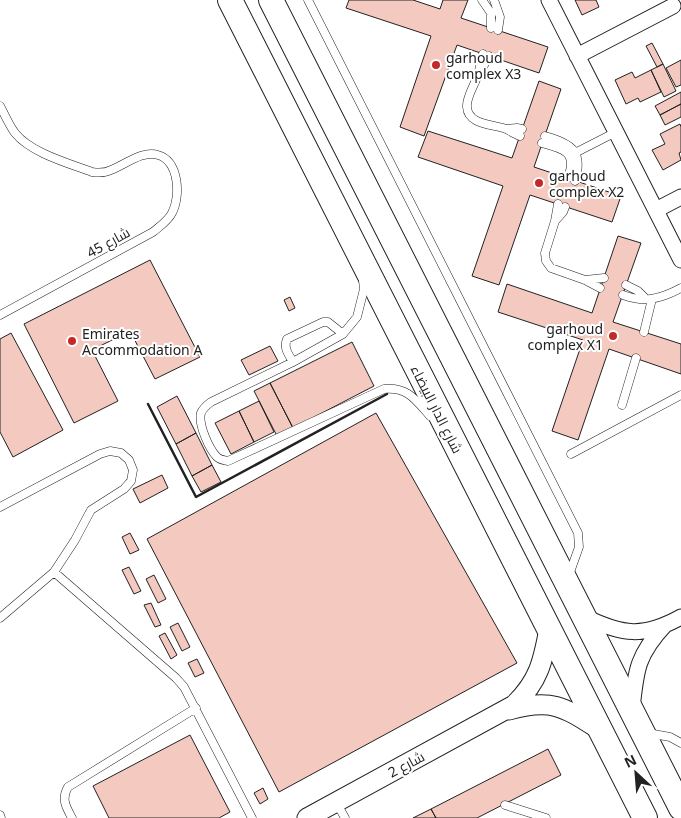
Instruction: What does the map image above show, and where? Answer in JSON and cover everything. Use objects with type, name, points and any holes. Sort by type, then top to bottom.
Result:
[{"type":"main road","name":"شارع الدار البيضاء","points":[[230,0],[645,818]]},
{"type":"main road","points":[[271,0],[681,808]]},
{"type":"street","points":[[549,0],[681,260]]},
{"type":"street","points":[[577,56],[673,6]]},
{"type":"street","points":[[656,210],[681,197]]},
{"type":"street","points":[[585,617],[609,628],[625,632],[665,626],[681,617]]},
{"type":"street","points":[[632,712],[635,679],[639,662],[645,649],[665,626]]},
{"type":"street","name":"شارع 2","points":[[316,816],[340,810],[505,711],[526,694],[535,680],[542,666],[549,629]]},
{"type":"street","name":"شارع 2","points":[[505,711],[526,705],[553,705],[566,709],[600,730]]},
{"type":"lane","points":[[308,0],[578,533],[579,547],[566,581]]},
{"type":"lane","points":[[482,0],[489,9],[495,29],[500,17],[495,2]]},
{"type":"lane","points":[[489,9],[495,2],[505,0]]},
{"type":"lane","points":[[486,55],[468,101],[469,114],[473,119],[521,132]]},
{"type":"lane","name":"شارع 45","points":[[0,106],[15,133],[25,143],[37,150],[92,172],[109,171],[141,156],[157,154],[165,158],[176,178],[178,189],[177,201],[172,213],[164,224],[133,243],[0,315]]},
{"type":"lane","points":[[573,154],[616,132]]},
{"type":"lane","points":[[544,139],[569,144],[578,165],[571,179]]},
{"type":"lane","points":[[562,205],[545,254],[546,261],[551,268],[585,280],[600,288]]},
{"type":"lane","points":[[361,258],[364,289],[361,303],[357,317],[343,334],[336,340],[204,407],[200,415],[200,424],[215,455],[221,460],[234,460],[364,394],[394,388],[404,390],[413,396],[453,441]]},
{"type":"lane","points":[[585,280],[604,278]]},
{"type":"lane","points":[[626,285],[652,298]]},
{"type":"lane","points":[[623,294],[634,298],[652,298],[681,288]]},
{"type":"lane","points":[[644,332],[652,298]]},
{"type":"lane","points":[[293,362],[286,349],[287,339],[323,322],[328,322],[343,334]]},
{"type":"lane","points":[[336,340],[340,347]]},
{"type":"lane","points":[[622,405],[636,358]]},
{"type":"lane","points":[[571,454],[681,395]]},
{"type":"lane","points":[[0,507],[100,454],[110,451],[121,453],[129,460],[133,470],[131,481],[124,489],[91,510],[75,540],[54,572],[0,618]]},
{"type":"lane","points":[[54,572],[184,687],[252,818]]},
{"type":"lane","points":[[72,818],[64,799],[68,787],[196,708]]},
{"type":"lane","points":[[643,733],[670,737],[681,743]]},
{"type":"lane","points":[[505,805],[546,818]]},
{"type":"building","name":"garhoud complex X3","points":[[349,0],[413,0],[440,9],[443,0],[468,0],[461,18],[548,47],[539,73],[457,45],[424,136],[400,127],[431,36],[346,8]]},
{"type":"building","points":[[575,0],[596,0],[599,7],[582,15]]},
{"type":"building","points":[[652,43],[663,64],[657,67],[646,46]]},
{"type":"building","points":[[681,60],[681,85],[676,87],[666,68]]},
{"type":"building","points":[[663,64],[676,91],[664,97],[651,70]]},
{"type":"building","points":[[651,70],[661,92],[640,102],[638,98],[626,104],[615,80],[632,72],[635,78]]},
{"type":"building","name":"garhoud complex X2","points":[[539,81],[561,89],[534,167],[621,196],[612,222],[530,195],[499,285],[472,276],[503,186],[418,157],[428,131],[512,158]]},
{"type":"building","points":[[681,92],[681,104],[660,115],[655,106]]},
{"type":"building","points":[[681,104],[681,117],[665,125],[660,115]]},
{"type":"building","points":[[680,124],[681,152],[679,153],[681,160],[663,170],[652,150],[665,144],[660,134]]},
{"type":"building","name":"garhoud complex X1","points":[[618,236],[641,243],[613,322],[681,344],[681,374],[609,349],[578,440],[552,431],[583,340],[498,312],[507,284],[592,313]]},
{"type":"building","name":"Emirates Accommodation A","points":[[150,260],[200,357],[155,379],[130,331],[92,350],[118,401],[74,423],[24,324]]},
{"type":"building","points":[[290,297],[295,308],[289,311],[284,300]]},
{"type":"building","points":[[11,333],[63,430],[13,457],[0,432],[0,339]]},
{"type":"building","points":[[352,342],[374,386],[293,428],[270,383]]},
{"type":"building","points":[[270,346],[278,361],[249,375],[241,360]]},
{"type":"building","points":[[270,383],[293,428],[277,436],[254,391]]},
{"type":"building","points":[[177,396],[196,433],[176,444],[157,407]]},
{"type":"building","points":[[259,401],[274,432],[254,442],[239,411]]},
{"type":"building","points":[[239,411],[254,442],[231,454],[215,423]]},
{"type":"building","points":[[376,413],[517,663],[279,792],[147,539]]},
{"type":"building","points":[[196,433],[212,465],[192,476],[176,444]]},
{"type":"building","points":[[212,465],[221,482],[201,492],[192,476]]},
{"type":"building","points":[[162,475],[168,488],[140,503],[133,489]]},
{"type":"building","points":[[130,533],[139,550],[130,554],[122,537]]},
{"type":"building","points":[[129,567],[141,591],[134,594],[122,570]]},
{"type":"building","points":[[154,575],[166,599],[158,603],[146,579]]},
{"type":"building","points":[[151,603],[161,625],[155,627],[144,605]]},
{"type":"building","points":[[178,623],[190,647],[182,651],[170,627]]},
{"type":"building","points":[[165,633],[177,655],[171,659],[159,636]]},
{"type":"building","points":[[197,659],[204,673],[195,677],[188,663]]},
{"type":"building","points":[[190,735],[230,812],[219,818],[109,818],[93,786]]},
{"type":"building","points":[[548,749],[561,775],[477,818],[436,818],[431,809]]},
{"type":"building","points":[[263,788],[268,799],[260,804],[254,793]]},
{"type":"building","points":[[431,809],[436,818],[413,818]]},
{"type":"wall","points":[[148,404],[196,497],[387,394]]},
{"type":"place","name":"garhoud complex X3","points":[[436,65]]},
{"type":"place","name":"garhoud complex X2","points":[[539,183]]},
{"type":"place","name":"garhoud complex X1","points":[[613,336]]},
{"type":"place","name":"Emirates Accommodation A","points":[[72,341]]}]
